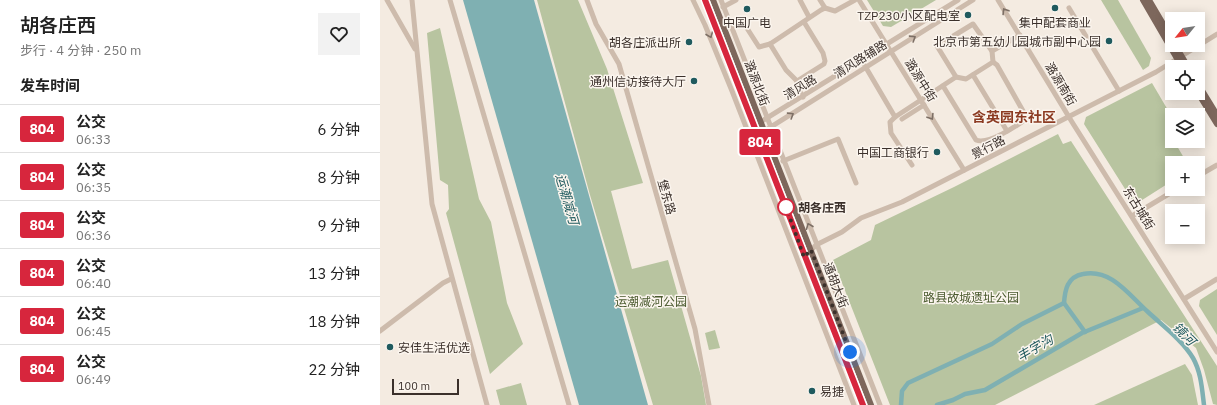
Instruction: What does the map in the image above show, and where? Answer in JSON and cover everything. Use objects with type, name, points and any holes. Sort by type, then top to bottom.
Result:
[{"type":"main road","name":"潞源北街","points":[[704,0],[773,176]]},
{"type":"main road","name":"潞源北街","points":[[713,0],[761,123],[767,129],[780,173]]},
{"type":"main road","points":[[1143,0],[1182,60]]},
{"type":"main road","points":[[1150,0],[1165,27]]},
{"type":"main road","points":[[1177,52],[1180,60]]},
{"type":"main road","points":[[1205,95],[1217,114]]},
{"type":"main road","points":[[1202,100],[1217,124]]},
{"type":"main road","name":"通胡大街","points":[[780,173],[872,405]]},
{"type":"main road","name":"通胡大街","points":[[773,176],[863,405]]},
{"type":"street","points":[[387,0],[417,51]]},
{"type":"street","points":[[412,0],[432,204],[451,279],[487,405]]},
{"type":"street","points":[[450,0],[568,405]]},
{"type":"street","name":"堡东路","points":[[587,0],[596,24],[619,64],[695,329],[709,405]]},
{"type":"street","points":[[693,0],[708,32],[854,405]]},
{"type":"street","points":[[721,0],[767,120],[767,129],[783,161],[880,405]]},
{"type":"street","points":[[723,7],[736,0]]},
{"type":"street","points":[[800,0],[809,17]]},
{"type":"street","points":[[820,0],[825,8],[835,11],[855,0]]},
{"type":"street","name":"潞源中街","points":[[859,0],[964,170]]},
{"type":"street","name":"清风路","points":[[754,126],[767,120],[958,0]]},
{"type":"street","name":"清风路辅路","points":[[758,135],[973,0]]},
{"type":"street","name":"潞源南街","points":[[998,0],[1069,116]]},
{"type":"street","points":[[743,22],[758,47],[770,44],[804,22],[809,17],[825,8]]},
{"type":"street","points":[[1069,8],[1119,91]]},
{"type":"street","points":[[797,81],[824,64],[825,61],[824,53],[804,22]]},
{"type":"street","points":[[943,86],[976,140],[985,141],[1007,131],[1027,118],[997,65],[993,62],[992,51],[973,24],[937,46],[956,77]]},
{"type":"street","name":"景行路","points":[[804,257],[816,245],[842,232],[862,218],[902,202],[1156,72],[1217,34]]},
{"type":"street","points":[[992,51],[1020,35]]},
{"type":"street","points":[[770,44],[786,70],[797,81],[797,87],[803,97]]},
{"type":"street","points":[[862,61],[895,117]]},
{"type":"street","points":[[902,119],[956,77],[966,79],[993,62]]},
{"type":"street","points":[[973,75],[1007,131]]},
{"type":"street","points":[[912,165],[891,133],[890,122],[895,117],[923,102]]},
{"type":"street","name":"东古城街","points":[[1069,116],[1217,352]]},
{"type":"street","points":[[783,161],[838,139],[856,182]]},
{"type":"street","points":[[1205,172],[1217,165]]},
{"type":"street","points":[[1132,216],[1165,196]]},
{"type":"street","points":[[1184,299],[1217,278]]},
{"type":"street","points":[[380,331],[443,282],[451,279]]},
{"type":"green space","name":"运潮减河公园","points":[[537,0],[578,0],[607,69],[643,183],[611,191],[632,269],[668,260],[701,376],[706,405],[653,405],[590,195]]},
{"type":"green space","points":[[867,0],[936,0],[891,27],[883,26]]},
{"type":"green space","points":[[1101,0],[1118,0],[1151,58],[1149,66],[1143,70]]},
{"type":"green space","points":[[440,28],[479,199],[491,222],[507,303],[523,344],[490,374],[446,213],[449,209],[448,185],[440,180],[427,33]]},
{"type":"green space","points":[[1152,83],[1167,108],[1165,108],[1165,148],[1178,148],[1183,156],[1165,156],[1165,185],[1139,202],[1132,200],[1084,124],[1086,117]]},
{"type":"green space","name":"路县故城遗址公园","points":[[1058,134],[1063,144],[1071,141],[1217,366],[1217,405],[1213,404],[1204,370],[1196,348],[1161,320],[995,405],[890,405],[833,260],[871,240],[875,225]]},
{"type":"green space","points":[[1217,289],[1217,335],[1199,306],[1200,300]]},
{"type":"green space","points":[[715,330],[720,348],[709,350],[705,333]]},
{"type":"green space","points":[[1185,364],[1192,375],[1198,405],[1094,405]]},
{"type":"green space","points":[[521,383],[527,405],[500,405],[496,390]]},
{"type":"water","name":"运潮减河","points":[[463,0],[534,0],[648,405],[579,405]]},
{"type":"waterway","name":"镜河","points":[[1064,303],[1066,289],[1070,281],[1073,278],[1083,274],[1093,273],[1102,275],[1119,284],[1184,345],[1189,352],[1198,369],[1204,405]]},
{"type":"waterway","points":[[901,405],[902,391],[908,383],[992,344],[1022,324],[1064,303],[1085,332]]},
{"type":"waterway","name":"丰字沟","points":[[937,405],[965,394],[985,390],[1082,333],[1143,308]]},
{"type":"bus line","name":"804","points":[[705,0],[863,405]]},
{"type":"place","name":"集中配套商业","points":[[1055,8]]},
{"type":"place","name":"中国广电","points":[[747,9]]},
{"type":"place","name":"TZP230小区配电室","points":[[968,15]]},
{"type":"place","name":"北京市第五幼儿园城市副中心园","points":[[1109,41]]},
{"type":"place","name":"胡各庄派出所","points":[[689,42]]},
{"type":"place","name":"通州信访接待大厅","points":[[694,81]]},
{"type":"place","name":"中国工商银行","points":[[937,152]]},
{"type":"place","name":"胡各庄西","points":[[786,207]]},
{"type":"place","name":"安佳生活优选","points":[[390,347]]},
{"type":"place","name":"易捷","points":[[812,391]]},
{"type":"district","name":"含英园东社区","points":[[1014,117]]},
{"type":"route","points":[[786,207],[804,257],[811,250],[850,352]]}]
